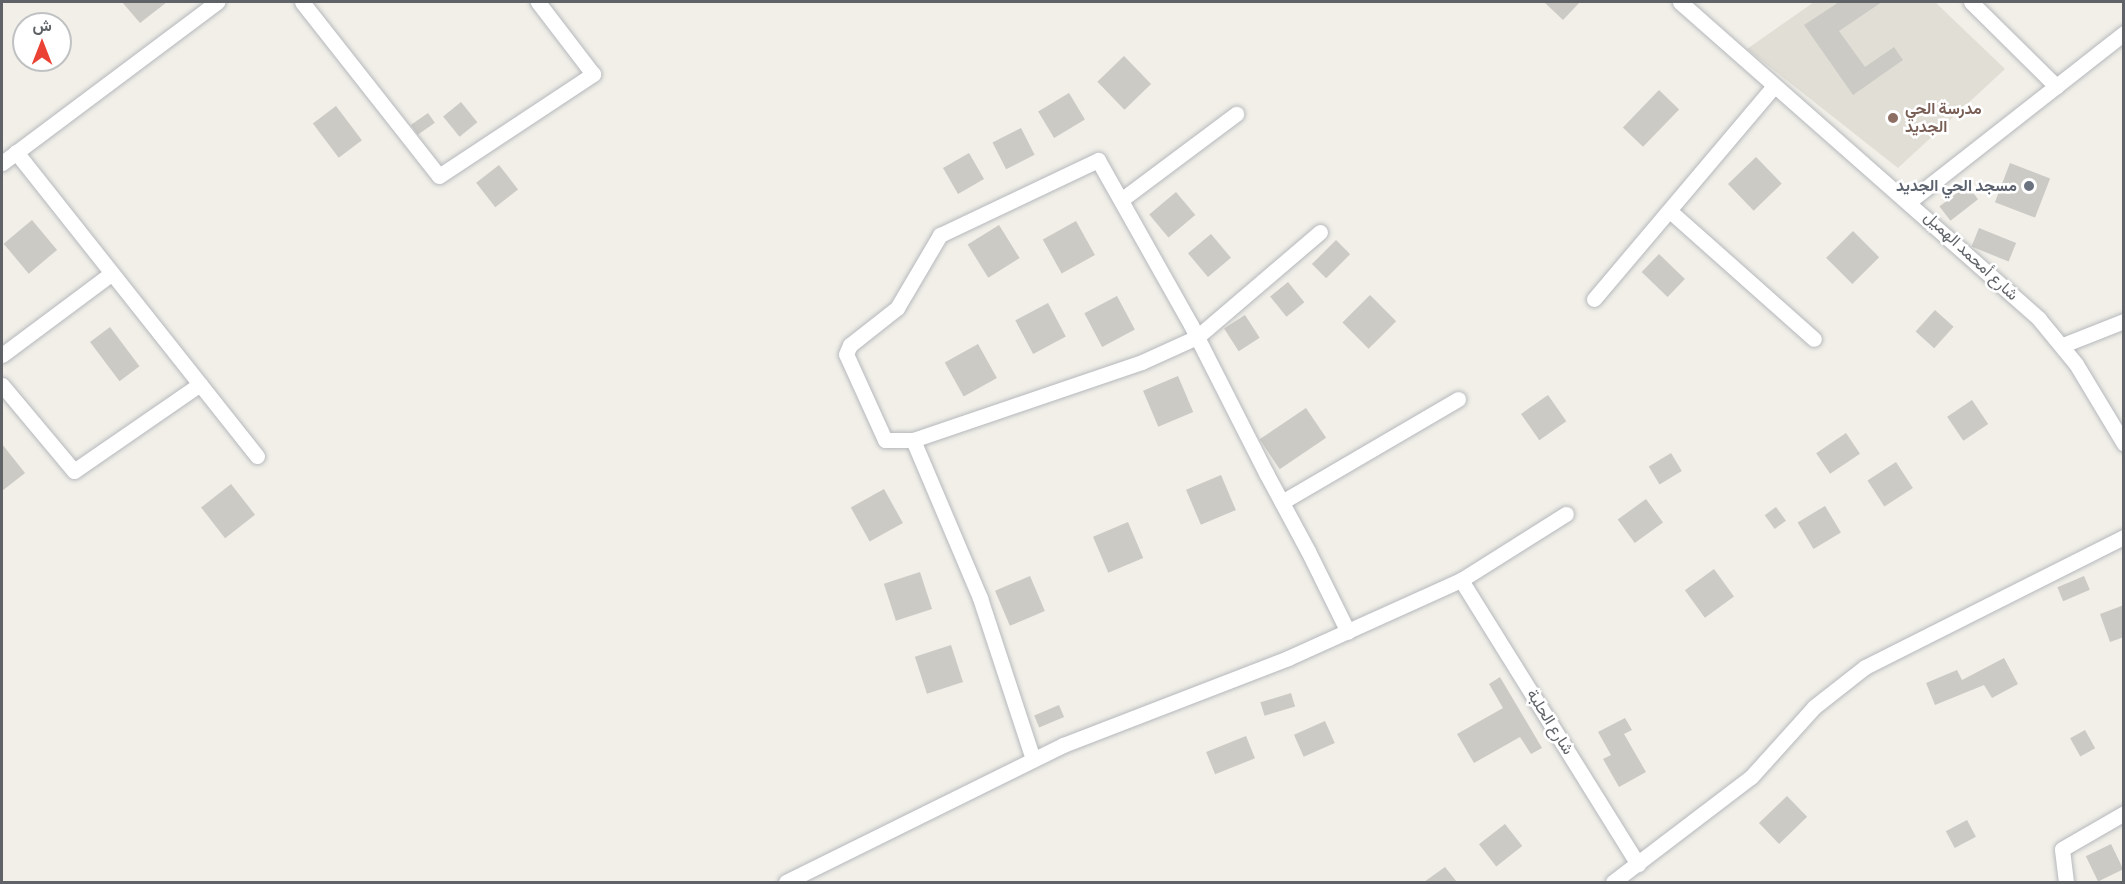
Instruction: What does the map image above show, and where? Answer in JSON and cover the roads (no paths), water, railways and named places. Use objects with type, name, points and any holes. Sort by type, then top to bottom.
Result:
[{"type":"street","points":[[302,2],[438,176],[593,74],[538,2]]},
{"type":"street","name":"شارع أمحمد الهميل","points":[[1680,2],[1774,86],[1911,200],[2063,345],[2124,444]]},
{"type":"street","points":[[1971,2],[2056,86]]},
{"type":"street","points":[[2,163],[207,4]]},
{"type":"street","points":[[1911,200],[2124,33]]},
{"type":"street","points":[[1594,299],[1671,212],[1774,86]]},
{"type":"street","points":[[1121,200],[1236,114]]},
{"type":"street","points":[[16,152],[257,456]]},
{"type":"street","points":[[1320,232],[1197,336],[1142,362],[913,440],[885,440],[846,354],[850,345],[897,308],[940,236],[1096,160],[1197,336],[1348,632]]},
{"type":"street","points":[[1671,212],[1814,339]]},
{"type":"street","points":[[2,355],[112,273]]},
{"type":"street","points":[[2063,345],[2124,321]]},
{"type":"street","points":[[2,385],[74,471],[200,384]]},
{"type":"street","points":[[1282,502],[1458,399]]},
{"type":"street","points":[[913,440],[980,598],[1033,759]]},
{"type":"street","points":[[786,882],[1033,759],[1348,632],[1461,580],[1566,514]]},
{"type":"street","points":[[1613,882],[1751,777],[1814,707],[1865,667],[2124,537]]},
{"type":"street","name":"شارع الحلبة","points":[[1461,580],[1638,864]]},
{"type":"street","points":[[2066,882],[2062,849],[2124,813]]},
{"type":"place","name":"مدرسة الحي الجديد","points":[[1893,118]]},
{"type":"place","name":"مسجد الحي الجديد","points":[[2029,186]]}]
